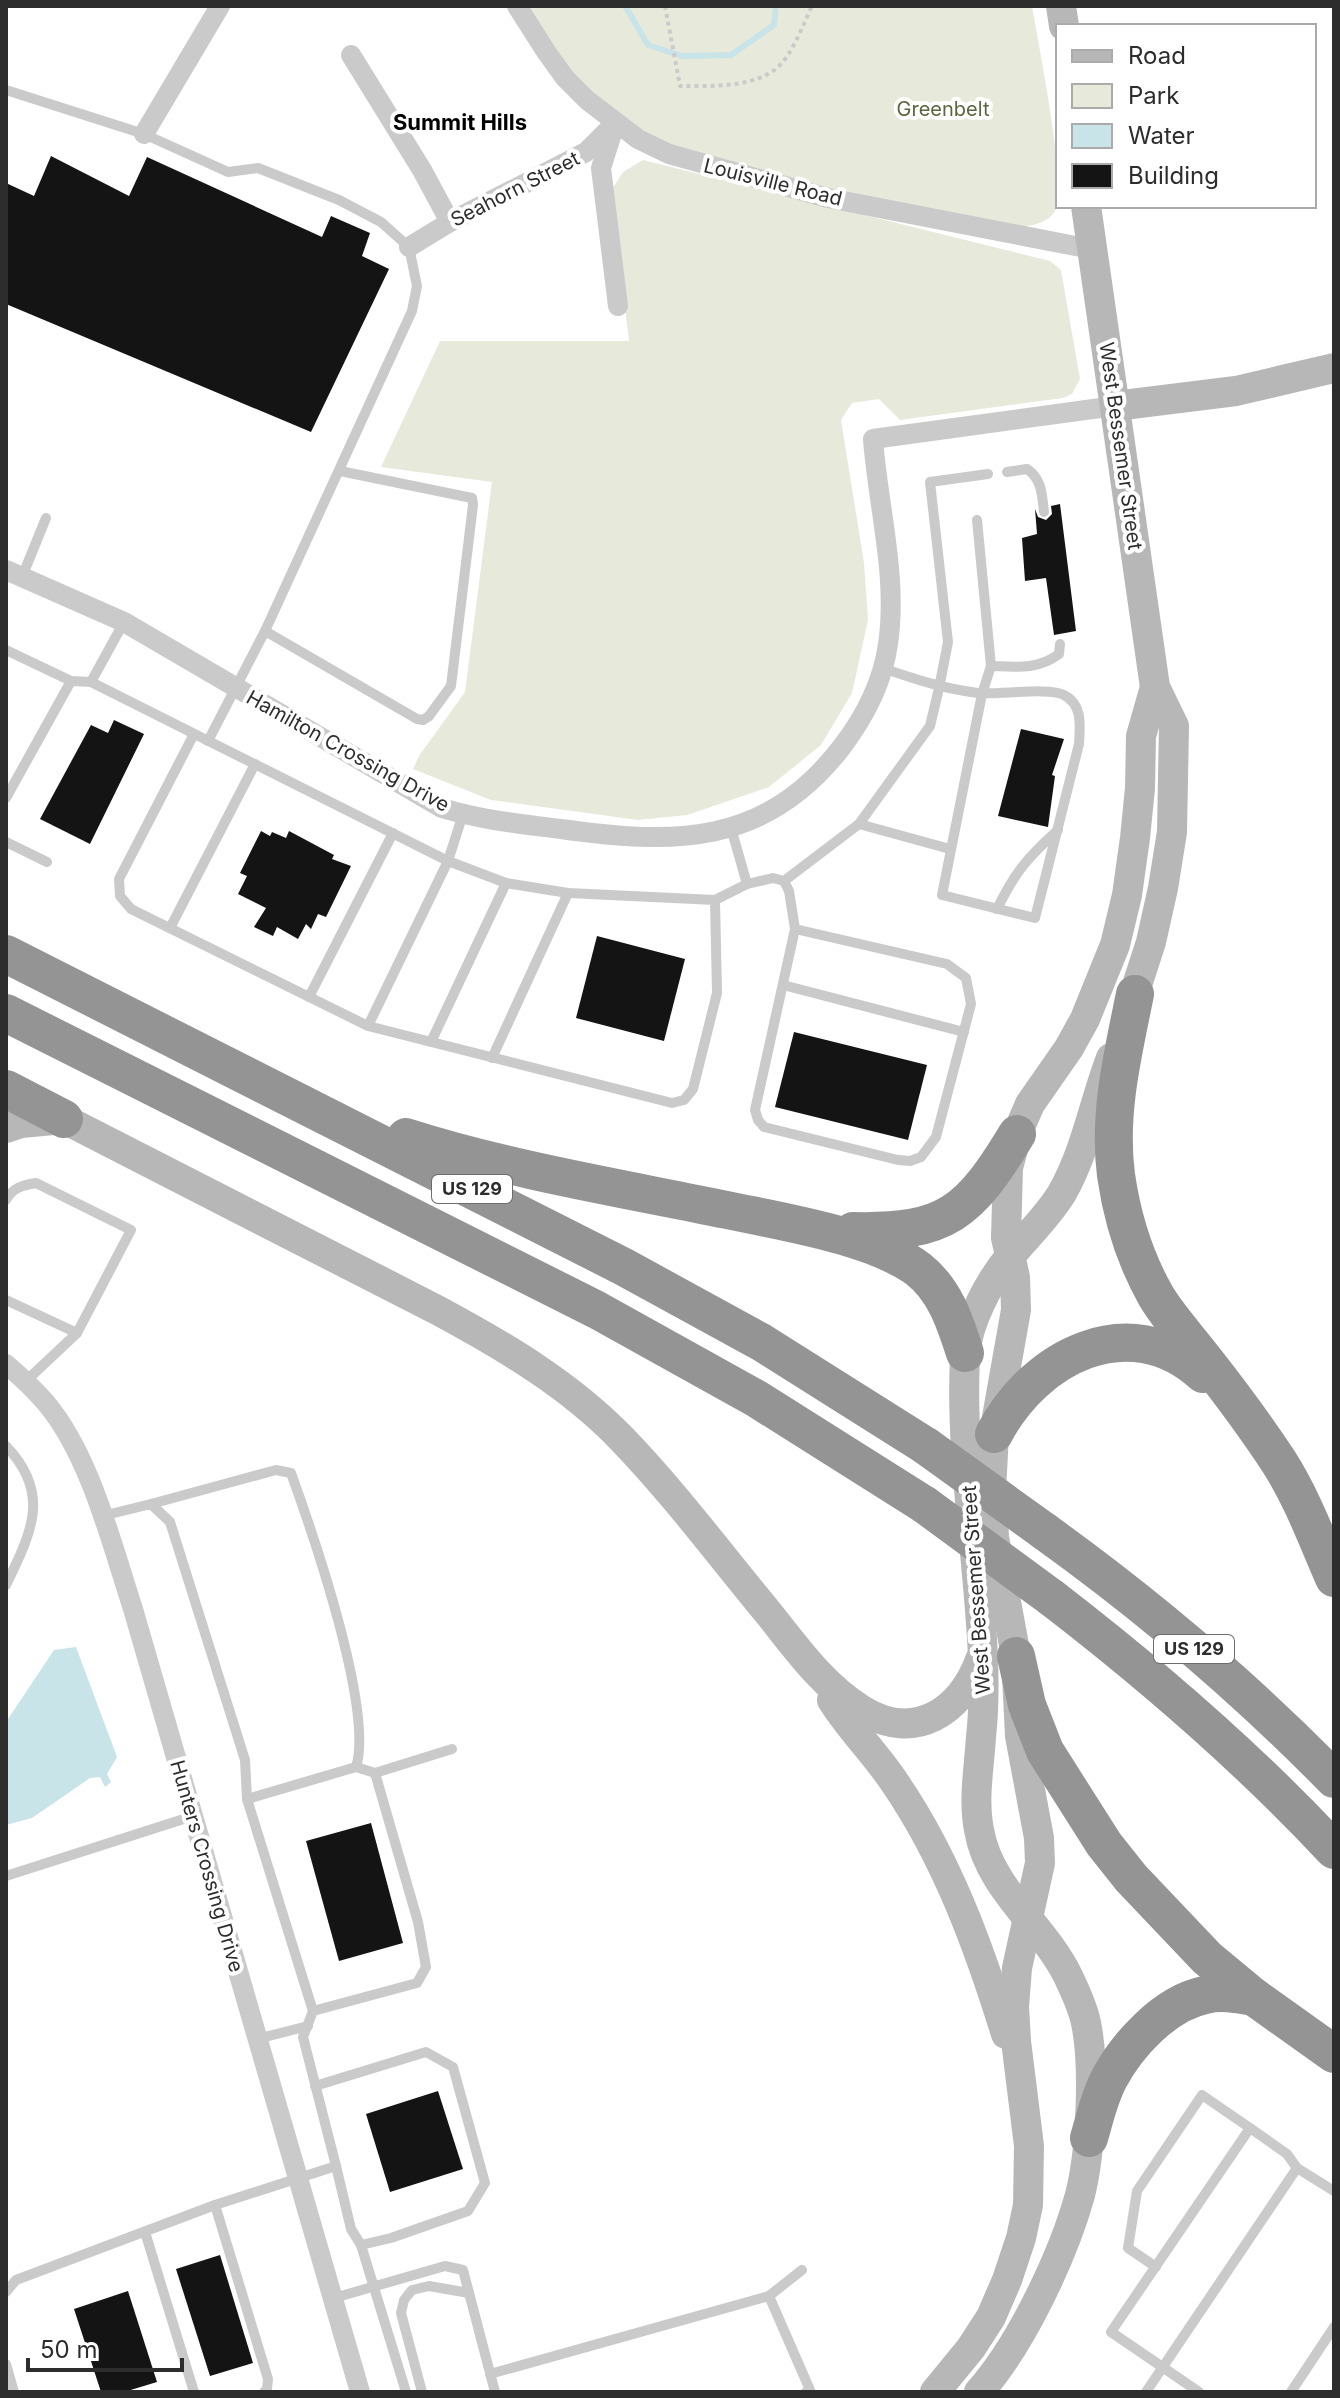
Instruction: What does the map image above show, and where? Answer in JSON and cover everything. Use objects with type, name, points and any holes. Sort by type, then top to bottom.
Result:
[{"type":"highway","name":"US 129","points":[[6,954],[624,1267],[761,1342],[926,1446],[1157,1617],[1235,1684],[1334,1779]]},
{"type":"highway","points":[[1135,994],[1118,1076],[1114,1118],[1116,1175],[1140,1264],[1157,1297],[1281,1465],[1334,1578]]},
{"type":"highway","name":"US 129","points":[[6,1013],[597,1310],[757,1399],[925,1505],[1126,1655],[1229,1746],[1334,1850]]},
{"type":"highway","points":[[6,1089],[64,1119]]},
{"type":"highway","points":[[311,1108],[486,1159],[822,1230],[894,1255],[919,1270],[937,1288],[949,1307],[965,1353]]},
{"type":"highway","points":[[822,1230],[885,1232],[933,1224],[957,1210],[976,1192],[996,1168],[1017,1134]]},
{"type":"highway","points":[[994,1434],[1014,1401],[1044,1371],[1077,1353],[1104,1345],[1130,1343],[1169,1351],[1196,1367],[1243,1411]]},
{"type":"highway","points":[[999,1655],[1027,1705],[1045,1751],[1104,1844],[1207,1958],[1254,1997],[1334,2054]]},
{"type":"highway","points":[[1089,2138],[1098,2103],[1109,2079],[1129,2051],[1169,2011],[1204,1995],[1224,1992],[1254,1997]]},
{"type":"main road","name":"West Bessemer Street","points":[[935,2392],[971,2348],[991,2317],[1021,2238],[1028,2205],[1029,2146],[1014,2007],[1017,1968],[1040,1863],[1039,1838],[1020,1736],[999,1655],[966,1441],[965,1353],[973,1319],[990,1286],[1009,1257],[1049,1212],[1075,1165],[1102,1080],[1135,994],[1163,888],[1172,832],[1174,726],[1155,687],[1086,208]]},
{"type":"main road","points":[[1115,406],[1236,391],[1334,368]]},
{"type":"main road","name":"West Bessemer Street","points":[[979,2392],[1023,2327],[1061,2247],[1080,2193],[1089,2138],[1086,2021],[1059,1959],[1026,1920],[988,1858],[979,1834],[975,1805],[984,1701],[999,1655],[991,1491],[994,1434],[1016,1310],[1015,1277],[1006,1238],[1008,1168],[1017,1134],[1030,1104],[1085,1019],[1115,945],[1127,895],[1135,838],[1141,736],[1155,687]]},
{"type":"main road","points":[[6,1128],[21,1123],[64,1119],[439,1311],[538,1370],[620,1437],[660,1481],[812,1667],[863,1711],[887,1721],[915,1722],[946,1710],[962,1697],[973,1680],[999,1655]]},
{"type":"main road","points":[[812,1667],[835,1705],[895,1783],[929,1842],[986,1967],[1021,2086]]},
{"type":"street","points":[[144,134],[220,6]]},
{"type":"street","name":"Louisville Road","points":[[517,6],[533,35],[565,78],[615,123],[638,139],[669,154],[828,198],[1091,249]]},
{"type":"street","points":[[351,55],[422,170],[450,222]]},
{"type":"street","points":[[615,123],[601,168],[618,306]]},
{"type":"street","name":"Seahorn Street","points":[[409,247],[450,222],[586,152],[615,123]]},
{"type":"street","name":"Hamilton Crossing Drive","points":[[14,573],[124,622],[442,808],[463,814],[615,837],[656,839],[731,828],[760,816],[810,782],[830,762],[866,711],[888,648],[893,605],[873,439],[1115,406]]},
{"type":"street","name":"Hunters Crossing Drive","points":[[6,1364],[48,1405],[68,1437],[102,1516],[133,1609],[360,2392]]},
{"type":"lane","points":[[6,90],[144,134],[228,172],[258,168],[339,200],[381,222],[409,247],[417,286],[412,311],[265,631],[208,741]]},
{"type":"lane","points":[[1007,472],[1027,469],[1036,475],[1044,512]]},
{"type":"lane","points":[[265,631],[417,719],[423,720],[429,716],[451,686],[472,498],[340,471]]},
{"type":"lane","points":[[784,881],[859,824],[930,726],[948,642],[930,482],[988,474]]},
{"type":"lane","points":[[14,573],[46,518]]},
{"type":"lane","points":[[882,667],[939,688],[982,694],[1060,692],[1073,701],[1081,717],[1079,744],[1035,918],[942,895],[982,694],[991,666],[977,520]]},
{"type":"lane","points":[[91,682],[124,622]]},
{"type":"lane","points":[[991,666],[1034,667],[1050,662],[1059,654],[1060,644]]},
{"type":"lane","points":[[6,650],[71,681],[91,682],[448,861],[506,883],[568,893],[715,900],[747,884],[773,878],[784,881],[789,891],[795,929],[755,1110],[758,1120],[764,1127],[898,1160],[910,1161],[921,1157],[936,1137],[964,1032],[971,1004],[966,978],[947,964],[795,929]]},
{"type":"lane","points":[[6,798],[71,681]]},
{"type":"lane","points":[[194,734],[119,879],[120,896],[131,909],[368,1026],[672,1103],[684,1100],[693,1089],[717,993],[715,900]]},
{"type":"lane","points":[[170,928],[255,764]]},
{"type":"lane","points":[[368,1026],[448,861],[463,814]]},
{"type":"lane","points":[[859,824],[950,849]]},
{"type":"lane","points":[[731,828],[747,884]]},
{"type":"lane","points":[[997,909],[1026,858],[1058,830]]},
{"type":"lane","points":[[309,997],[393,833]]},
{"type":"lane","points":[[6,842],[47,862]]},
{"type":"lane","points":[[431,1042],[506,883]]},
{"type":"lane","points":[[492,1058],[568,893]]},
{"type":"lane","points":[[783,985],[964,1032]]},
{"type":"lane","points":[[6,1200],[10,1193],[23,1185],[36,1183],[131,1230],[77,1333],[26,1381]]},
{"type":"lane","points":[[6,1300],[77,1333]]},
{"type":"lane","points":[[6,1446],[24,1466],[33,1485],[34,1512],[29,1538],[6,1585]]},
{"type":"lane","points":[[102,1516],[276,1470],[291,1473],[316,1544],[352,1678],[361,1752],[356,1767]]},
{"type":"lane","points":[[151,1504],[170,1522],[245,1760],[247,1799],[313,2011],[303,2037],[351,2229],[361,2245],[406,2392]]},
{"type":"lane","points":[[247,1799],[356,1767],[375,1773],[452,1749]]},
{"type":"lane","points":[[313,2011],[417,1983],[426,1967],[418,1922],[375,1773]]},
{"type":"lane","points":[[6,1876],[193,1816]]},
{"type":"lane","points":[[257,2039],[308,2026]]},
{"type":"lane","points":[[315,2086],[426,2052],[453,2067],[485,2183],[468,2211],[391,2238],[361,2245]]},
{"type":"lane","points":[[1156,2267],[1128,2248],[1137,2191],[1202,2095],[1287,2154],[1297,2168],[1334,2191]]},
{"type":"lane","points":[[1199,2392],[1111,2332],[1250,2128]]},
{"type":"lane","points":[[6,2292],[16,2280],[215,2205],[336,2166]]},
{"type":"lane","points":[[1146,2392],[1297,2168]]},
{"type":"lane","points":[[215,2205],[268,2379],[264,2392]]},
{"type":"lane","points":[[145,2232],[194,2392]]},
{"type":"lane","points":[[334,2298],[445,2266],[463,2270],[495,2392]]},
{"type":"lane","points":[[490,2374],[769,2296],[802,2270]]},
{"type":"lane","points":[[422,2392],[401,2313],[404,2300],[412,2290],[429,2286],[469,2293]]},
{"type":"lane","points":[[769,2296],[810,2390],[806,2392]]},
{"type":"lane","points":[[1291,2392],[1334,2327]]},
{"type":"lane","points":[[6,2364],[14,2392]]},
{"type":"path","points":[[665,6],[680,86],[715,86],[744,82],[774,71],[788,53],[812,6]]},
{"type":"green space","name":"Greenbelt","points":[[519,6],[1032,6],[1055,141],[1056,208],[1047,219],[1021,227],[803,189],[659,149],[598,110]]},
{"type":"green space","points":[[643,160],[1050,261],[1061,270],[1080,379],[1072,394],[1063,398],[900,420],[879,399],[852,403],[841,420],[864,563],[868,620],[852,693],[821,745],[769,787],[687,815],[638,820],[491,800],[413,769],[465,692],[492,482],[381,467],[440,341],[629,341],[611,191],[623,172]]},
{"type":"water","points":[[76,1647],[117,1757],[107,1774],[111,1782],[105,1787],[100,1777],[90,1778],[32,1818],[6,1825],[6,1722],[54,1650]]},
{"type":"building","points":[[51,156],[129,196],[147,157],[322,237],[331,216],[370,233],[362,256],[389,269],[311,432],[6,304],[6,183],[34,196]]},
{"type":"building","points":[[1060,504],[1076,631],[1054,635],[1046,578],[1025,581],[1022,538],[1037,534],[1035,509],[1038,517],[1046,520],[1052,514],[1051,506]]},
{"type":"building","points":[[114,720],[144,734],[90,844],[40,819],[91,725],[108,733]]},
{"type":"building","points":[[1021,729],[1064,739],[1052,775],[1055,776],[1048,827],[998,816]]},
{"type":"building","points":[[261,831],[286,838],[289,831],[334,855],[332,859],[351,866],[326,917],[318,914],[311,929],[306,924],[298,939],[277,927],[273,936],[254,927],[266,908],[238,894],[247,876],[240,873]]},
{"type":"building","points":[[597,936],[685,959],[664,1041],[576,1018]]},
{"type":"building","points":[[794,1032],[927,1065],[908,1140],[775,1107]]},
{"type":"building","points":[[371,1823],[403,1943],[339,1961],[306,1841]]},
{"type":"building","points":[[438,2091],[463,2169],[390,2192],[366,2114]]},
{"type":"building","points":[[220,2255],[253,2363],[210,2376],[176,2269]]},
{"type":"building","points":[[128,2291],[157,2382],[124,2392],[101,2392],[74,2309]]},
{"type":"waterway","points":[[625,6],[648,45],[682,56],[731,55],[774,25],[776,6]]},
{"type":"district","name":"Summit Hills","points":[[460,122]]}]
